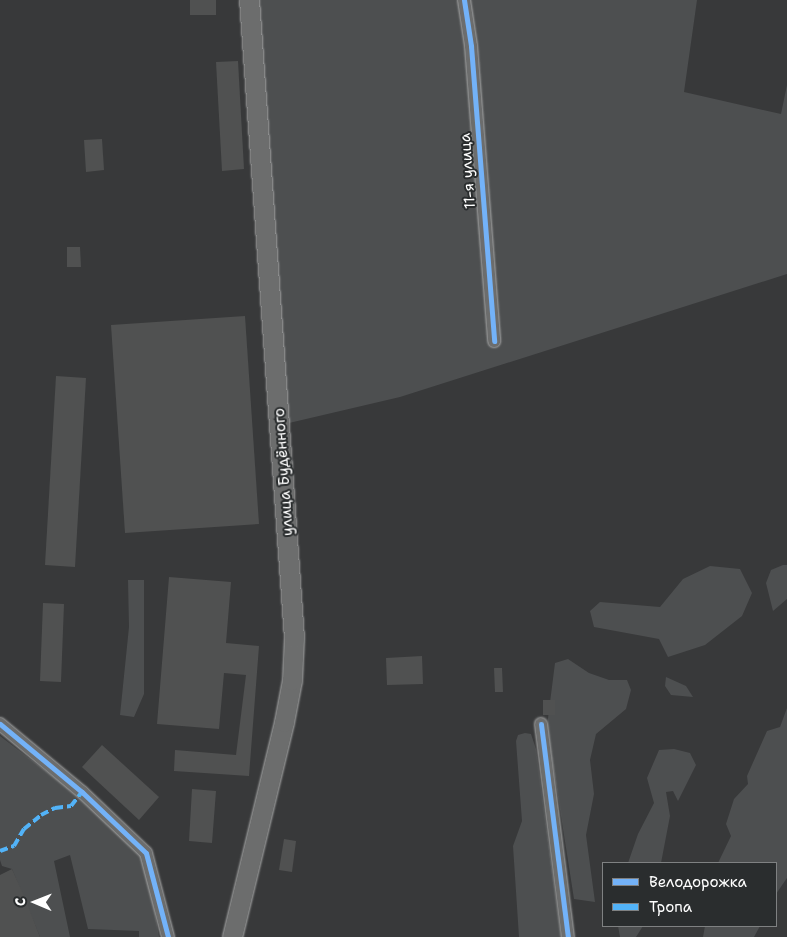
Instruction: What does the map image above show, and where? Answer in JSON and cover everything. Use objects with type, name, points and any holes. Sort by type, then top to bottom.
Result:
[{"type":"main road","name":"улица Будённого","points":[[232,937],[284,722],[292,680],[294,638],[249,0]]},
{"type":"street","name":"11-я улица","points":[[464,0],[470,46],[494,341]]},
{"type":"street","points":[[0,724],[82,792],[146,853],[168,937]]},
{"type":"street","points":[[542,724],[568,937]]},
{"type":"shaded area","points":[[252,0],[697,0],[684,92],[781,114],[787,85],[787,274],[400,397],[289,423]]},
{"type":"shaded area","points":[[787,565],[787,599],[773,611],[766,583],[771,570]]},
{"type":"shaded area","points":[[710,566],[740,569],[752,593],[742,616],[705,645],[668,657],[659,639],[594,627],[590,611],[600,602],[660,607],[683,579]]},
{"type":"shaded area","points":[[128,580],[144,580],[144,694],[134,717],[120,715],[129,627]]},
{"type":"shaded area","points":[[568,659],[589,673],[609,680],[627,680],[631,690],[626,709],[596,734],[590,760],[594,794],[586,835],[595,902],[574,899],[547,726],[555,663]]},
{"type":"shaded area","points":[[666,677],[686,686],[693,697],[671,695],[665,686]]},
{"type":"shaded area","points":[[787,708],[787,878],[777,893],[777,862],[718,862],[731,836],[726,824],[734,799],[748,784],[747,776],[767,731],[780,727]]},
{"type":"shaded area","points":[[531,734],[536,749],[561,937],[519,937],[513,846],[522,821],[516,741],[518,735]]},
{"type":"shaded area","points":[[0,736],[81,798],[141,856],[148,874],[159,937],[139,937],[139,931],[88,929],[70,855],[54,861],[70,937],[40,937],[12,869],[2,866],[0,860]]},
{"type":"shaded area","points":[[674,749],[690,753],[696,765],[678,801],[673,791],[666,792],[670,816],[661,862],[628,862],[638,834],[654,803],[647,778],[659,750]]},
{"type":"shaded area","points":[[618,927],[642,927],[636,937],[620,937]]},
{"type":"shaded area","points":[[705,927],[759,927],[754,937],[703,937]]},
{"type":"building","points":[[190,0],[216,0],[216,15],[190,15]]},
{"type":"building","points":[[238,61],[244,169],[222,171],[216,62]]},
{"type":"building","points":[[102,139],[104,170],[86,172],[84,140]]},
{"type":"building","points":[[67,247],[80,247],[81,267],[67,267]]},
{"type":"building","points":[[245,316],[259,524],[125,533],[111,325]]},
{"type":"building","points":[[56,376],[86,378],[75,567],[45,565]]},
{"type":"building","points":[[169,577],[231,582],[226,643],[259,646],[249,776],[174,771],[175,750],[236,755],[246,675],[224,673],[219,729],[157,724]]},
{"type":"building","points":[[43,603],[64,604],[61,682],[40,681]]},
{"type":"building","points":[[422,656],[423,684],[387,685],[386,658]]},
{"type":"building","points":[[494,668],[502,668],[503,692],[495,692]]},
{"type":"building","points":[[543,700],[555,700],[555,715],[543,715]]},
{"type":"building","points":[[102,745],[159,797],[139,820],[82,767]]},
{"type":"building","points":[[192,789],[216,791],[212,843],[189,841]]},
{"type":"building","points":[[284,839],[296,841],[292,872],[279,870]]},
{"type":"building","points":[[12,869],[40,937],[0,937],[0,875]]},
{"type":"marked path","points":[[0,851],[14,846],[24,829],[41,815],[55,808],[71,806],[82,792]]},
{"type":"cycle path","points":[[464,0],[471,46],[494,341]]},
{"type":"cycle path","points":[[0,724],[82,792],[146,853],[168,937]]},
{"type":"cycle path","points":[[541,724],[568,937]]}]
